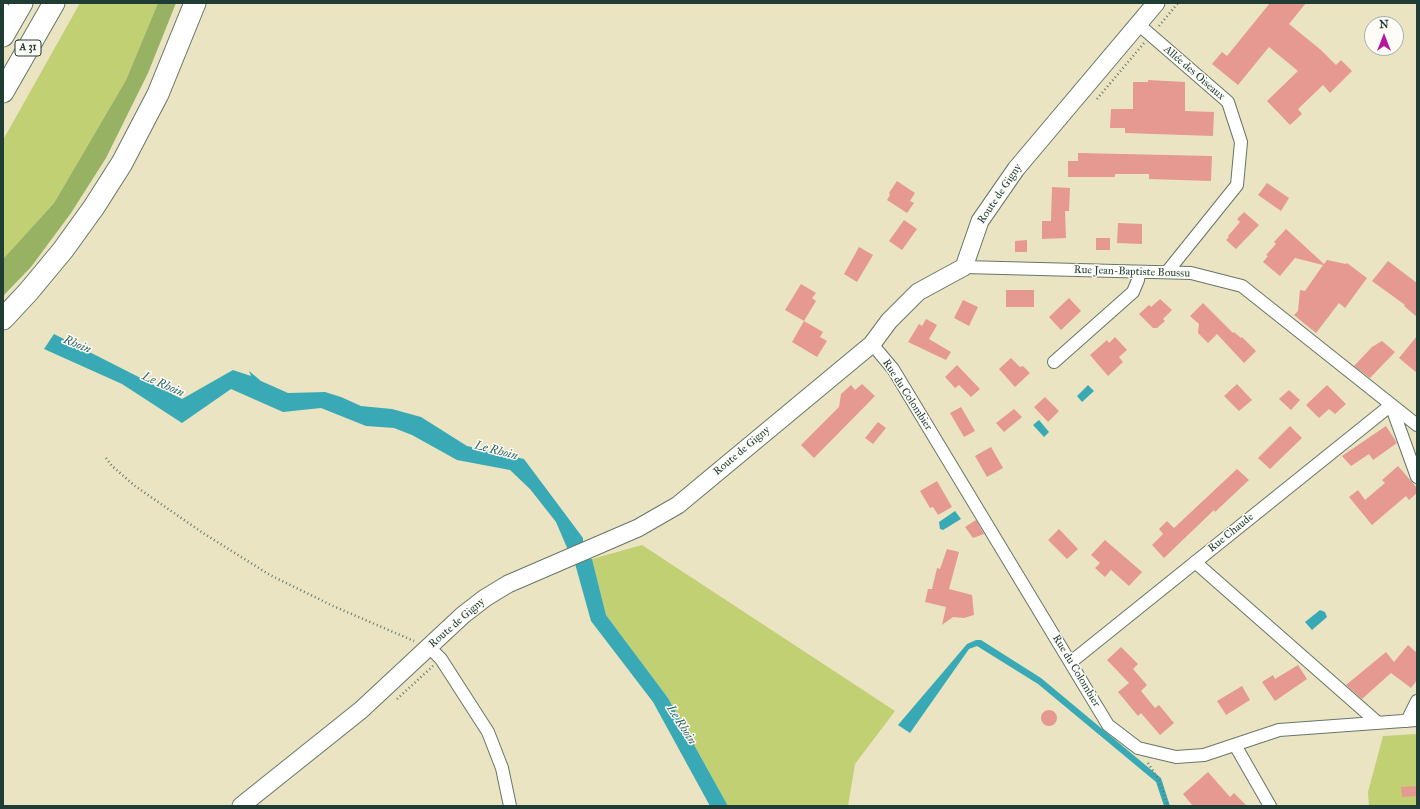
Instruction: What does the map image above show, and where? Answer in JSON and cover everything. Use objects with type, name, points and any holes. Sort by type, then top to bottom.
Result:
[{"type":"highway","points":[[7,29],[22,3]]},
{"type":"highway","name":"A 31","points":[[3,92],[54,3]]},
{"type":"highway","points":[[3,319],[30,291],[67,245],[94,208],[122,164],[158,94],[195,3]]},
{"type":"street","name":"Route de Gigny","points":[[241,806],[361,710],[463,615],[485,598],[508,584],[638,528],[678,505],[872,344],[889,321],[918,292],[964,267],[980,221],[1016,169],[1156,3]]},
{"type":"street","name":"Allée des Oiseaux","points":[[1138,24],[1227,100],[1241,142],[1237,185],[1167,272]]},
{"type":"street","name":"Rue Jean-Baptiste Boussu","points":[[964,267],[1191,273],[1242,286],[1417,425]]},
{"type":"street","points":[[1054,362],[1133,292],[1138,280],[1139,272]]},
{"type":"street","name":"Rue du Colombier","points":[[872,344],[892,369],[1108,725],[1138,748],[1176,757],[1204,755],[1279,730],[1377,722],[1412,721]]},
{"type":"street","points":[[1391,405],[1417,477]]},
{"type":"street","name":"Rue Chaude","points":[[1071,662],[1391,405]]},
{"type":"street","points":[[1195,562],[1377,722]]},
{"type":"street","points":[[429,647],[441,659],[488,732],[502,768],[510,806]]},
{"type":"street","points":[[1412,721],[1417,701]]},
{"type":"street","points":[[1236,745],[1270,806]]},
{"type":"lane","points":[[4,3],[7,29]]},
{"type":"path","points":[[106,458],[112,466],[135,486],[203,533],[270,575],[326,603],[429,647]]},
{"type":"path","points":[[1138,748],[1159,780],[1168,806]]},
{"type":"green space","points":[[80,3],[158,3],[126,80],[54,203],[3,259],[3,140]]},
{"type":"green space","points":[[158,3],[176,3],[148,73],[106,158],[71,213],[31,267],[3,296],[3,259],[54,203],[126,80]]},
{"type":"green space","points":[[642,545],[895,711],[855,764],[848,806],[728,806],[668,698],[606,615],[592,559]]},
{"type":"green space","points":[[1417,734],[1417,806],[1369,806],[1368,792],[1383,736]]},
{"type":"water","points":[[54,334],[182,399],[233,370],[251,376],[249,371],[261,381],[288,393],[325,392],[361,406],[392,409],[421,417],[467,446],[524,459],[583,538],[583,545],[568,550],[556,522],[530,489],[510,470],[457,460],[412,435],[394,428],[366,426],[321,408],[283,412],[231,389],[182,423],[122,384],[44,349]]},
{"type":"water","points":[[1088,385],[1094,391],[1082,402],[1077,396]]},
{"type":"water","points":[[1039,420],[1049,432],[1044,437],[1033,425]]},
{"type":"water","points":[[955,511],[961,519],[943,530],[940,529],[939,522]]},
{"type":"water","name":"Le Rhoin","points":[[592,559],[606,615],[668,698],[728,806],[710,806],[653,702],[591,621],[574,560]]},
{"type":"water","points":[[1320,610],[1325,612],[1327,617],[1312,630],[1305,622]]},
{"type":"water","points":[[976,640],[981,640],[1041,678],[1161,778],[1170,806],[1164,806],[1156,782],[1038,684],[977,646],[969,649],[910,733],[898,725],[967,644]]},
{"type":"building","points":[[1270,3],[1306,3],[1289,24],[1321,50],[1336,65],[1341,60],[1352,71],[1330,93],[1323,85],[1298,109],[1302,114],[1290,125],[1267,101],[1298,71],[1269,47],[1238,85],[1212,64],[1222,52],[1227,56]]},
{"type":"building","points":[[1148,80],[1185,82],[1185,111],[1214,112],[1213,136],[1125,133],[1125,128],[1110,128],[1111,109],[1133,109],[1133,82],[1148,82]]},
{"type":"building","points":[[1078,153],[1212,156],[1211,181],[1149,179],[1149,174],[1115,174],[1115,177],[1068,177],[1068,161],[1078,161]]},
{"type":"building","points":[[897,181],[915,193],[910,201],[914,203],[907,213],[887,200],[890,195],[889,193]]},
{"type":"building","points":[[1267,183],[1289,198],[1281,211],[1258,195]]},
{"type":"building","points":[[1052,187],[1070,188],[1069,211],[1065,211],[1066,238],[1042,239],[1042,221],[1051,221]]},
{"type":"building","points":[[1244,212],[1259,225],[1236,249],[1226,240],[1240,222],[1237,219]]},
{"type":"building","points":[[904,220],[917,229],[902,250],[889,241]]},
{"type":"building","points":[[1118,223],[1142,224],[1142,244],[1117,243]]},
{"type":"building","points":[[1286,229],[1324,264],[1327,260],[1347,263],[1367,278],[1345,308],[1339,303],[1316,333],[1294,315],[1298,311],[1300,290],[1305,291],[1323,265],[1295,258],[1280,276],[1263,262],[1268,256],[1266,255],[1276,244],[1274,242]]},
{"type":"building","points":[[1096,238],[1110,238],[1110,250],[1096,250]]},
{"type":"building","points":[[1027,240],[1027,252],[1015,252],[1015,241]]},
{"type":"building","points":[[859,247],[873,255],[857,282],[844,274]]},
{"type":"building","points":[[1388,261],[1417,283],[1417,317],[1404,306],[1405,305],[1372,281]]},
{"type":"building","points":[[801,284],[816,293],[812,298],[816,301],[804,321],[785,310]]},
{"type":"building","points":[[1006,290],[1034,290],[1034,307],[1006,307]]},
{"type":"building","points":[[1069,298],[1081,311],[1061,330],[1049,317]]},
{"type":"building","points":[[1160,299],[1172,310],[1163,319],[1165,321],[1157,328],[1153,328],[1139,314],[1149,305],[1151,307]]},
{"type":"building","points":[[963,300],[978,307],[969,326],[954,318]]},
{"type":"building","points":[[1203,303],[1233,333],[1234,332],[1241,338],[1242,337],[1256,351],[1244,363],[1217,334],[1208,343],[1198,333],[1199,324],[1190,316]]},
{"type":"building","points":[[926,319],[937,325],[929,339],[951,352],[946,360],[908,342],[919,324],[922,326]]},
{"type":"building","points":[[804,321],[823,332],[820,337],[827,341],[817,357],[792,342]]},
{"type":"building","points":[[1417,336],[1417,373],[1399,358]]},
{"type":"building","points":[[1115,337],[1127,350],[1119,357],[1123,362],[1108,376],[1090,355],[1107,340],[1109,343]]},
{"type":"building","points":[[1382,341],[1395,352],[1370,378],[1354,366],[1372,347]]},
{"type":"building","points":[[1011,358],[1020,367],[1023,366],[1030,373],[1015,387],[999,369]]},
{"type":"building","points":[[957,365],[980,389],[971,397],[959,385],[955,388],[945,377]]},
{"type":"building","points":[[862,384],[875,396],[814,458],[801,445],[839,407],[841,394],[851,385],[855,390]]},
{"type":"building","points":[[1237,384],[1252,400],[1239,411],[1224,396]]},
{"type":"building","points":[[1327,385],[1346,404],[1335,414],[1329,409],[1319,418],[1306,405]]},
{"type":"building","points":[[1289,390],[1300,400],[1291,410],[1279,399]]},
{"type":"building","points":[[1045,397],[1059,411],[1048,422],[1034,407]]},
{"type":"building","points":[[961,407],[975,431],[964,437],[950,413]]},
{"type":"building","points":[[1014,409],[1022,417],[1004,432],[996,423]]},
{"type":"building","points":[[878,422],[886,428],[873,444],[865,438]]},
{"type":"building","points":[[1290,426],[1302,438],[1270,469],[1258,458]]},
{"type":"building","points":[[1386,426],[1397,443],[1373,460],[1369,454],[1351,466],[1342,456]]},
{"type":"building","points":[[991,447],[1003,468],[987,477],[975,456]]},
{"type":"building","points":[[1398,466],[1417,488],[1417,493],[1409,500],[1406,496],[1372,525],[1349,497],[1358,490],[1365,500],[1385,483],[1382,480]]},
{"type":"building","points":[[1237,469],[1249,480],[1215,512],[1214,510],[1164,558],[1152,545],[1163,534],[1159,529],[1167,521],[1174,528]]},
{"type":"building","points":[[937,481],[952,507],[938,515],[933,507],[930,508],[920,491]]},
{"type":"building","points":[[976,520],[984,534],[973,538],[965,527]]},
{"type":"building","points":[[1059,529],[1078,549],[1067,559],[1048,540]]},
{"type":"building","points":[[1105,540],[1142,572],[1129,586],[1111,570],[1105,577],[1095,568],[1100,563],[1091,555]]},
{"type":"building","points":[[947,549],[959,552],[949,589],[972,595],[974,615],[964,618],[953,617],[942,625],[946,607],[925,602],[928,589],[932,589],[937,568],[940,569]]},
{"type":"building","points":[[1408,645],[1417,653],[1417,680],[1411,688],[1391,673],[1362,699],[1346,685],[1386,652],[1394,662]]},
{"type":"building","points":[[1121,647],[1138,664],[1133,669],[1147,685],[1141,691],[1155,708],[1159,705],[1174,723],[1160,735],[1141,713],[1138,716],[1118,692],[1129,683],[1107,660]]},
{"type":"building","points":[[1298,665],[1307,679],[1275,701],[1262,682],[1273,675],[1275,679]]},
{"type":"building","points":[[1242,686],[1250,700],[1226,715],[1217,701]]},
{"type":"building","points":[[1049,710],[1056,715],[1057,718],[1052,725],[1049,726],[1042,721],[1041,718],[1046,711]]},
{"type":"building","points":[[1208,772],[1230,797],[1234,793],[1247,806],[1193,806],[1183,794]]},
{"type":"building","points":[[1417,786],[1417,796],[1402,797],[1401,787]]},
{"type":"water label","name":"Rhoin","points":[[77,345]]}]
